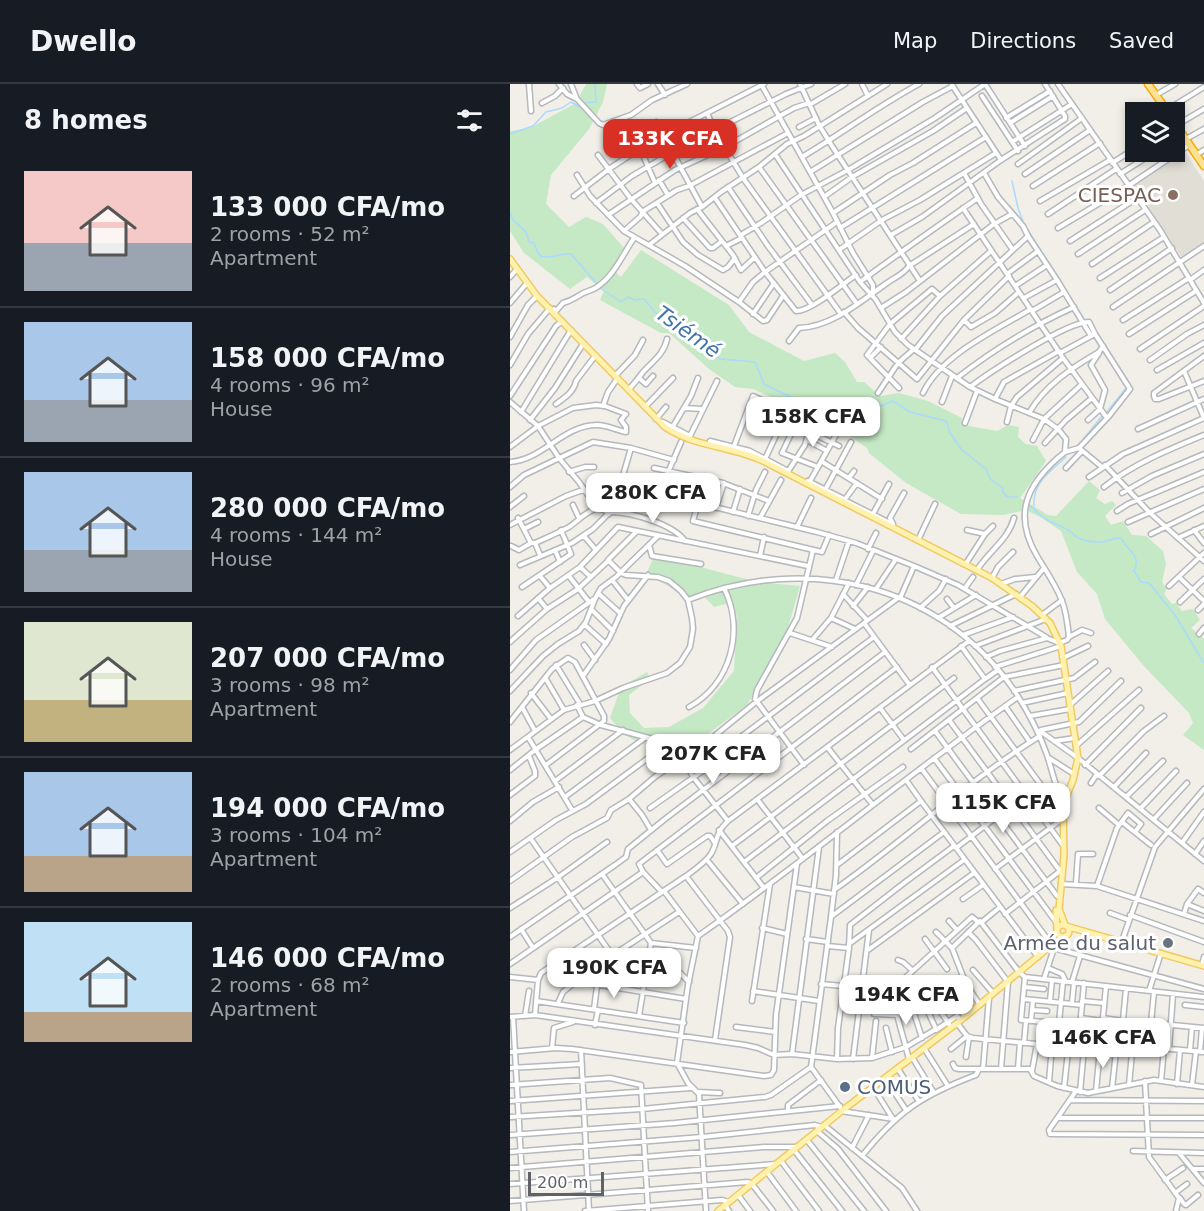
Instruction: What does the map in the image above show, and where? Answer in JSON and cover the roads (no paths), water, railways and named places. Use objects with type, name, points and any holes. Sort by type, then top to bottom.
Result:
[{"type":"highway","points":[[1148,84],[1161,102]]},
{"type":"highway","points":[[1186,139],[1204,166]]},
{"type":"main road","points":[[510,259],[537,296],[673,432],[683,437],[739,451],[788,472],[978,570],[1018,596],[1044,617],[1054,630],[1064,658],[1078,758],[1060,811],[1062,844],[1056,927],[1051,946]]},
{"type":"main road","points":[[717,1211],[728,1206],[738,1195],[807,1140],[841,1109],[935,1040],[1067,935],[1069,930],[1059,909],[1064,855],[1062,803]]},
{"type":"main road","points":[[1056,927],[1066,925],[1087,930],[1203,965]]},
{"type":"main road","points":[[1056,927],[1059,935],[1087,930]]},
{"type":"street","points":[[529,84],[531,111]]},
{"type":"street","points":[[559,84],[599,123],[606,124],[631,115],[652,100],[678,86],[687,84]]},
{"type":"street","points":[[571,84],[580,103]]},
{"type":"street","points":[[637,84],[640,88],[648,84]]},
{"type":"street","points":[[658,84],[665,95]]},
{"type":"street","points":[[574,196],[640,148],[762,84],[873,285],[872,294]]},
{"type":"street","points":[[596,203],[620,184],[673,152],[801,86],[812,84]]},
{"type":"street","points":[[608,215],[657,181],[725,147],[794,108],[810,104],[845,84]]},
{"type":"street","points":[[862,84],[868,96]]},
{"type":"street","points":[[649,245],[682,218],[700,208],[794,141],[887,84]]},
{"type":"street","points":[[802,157],[919,84]]},
{"type":"street","points":[[726,246],[740,239],[741,235],[801,195],[848,170],[985,84],[1025,146]]},
{"type":"street","points":[[891,235],[929,212],[969,182],[1065,118],[1045,84]]},
{"type":"street","points":[[1058,84],[1172,248],[1204,304],[1140,349]]},
{"type":"street","points":[[1156,95],[1175,84]]},
{"type":"street","points":[[810,172],[952,85],[1001,160]]},
{"type":"street","points":[[801,86],[829,142],[920,281]]},
{"type":"street","points":[[1181,102],[1204,87]]},
{"type":"street","points":[[542,103],[555,96],[563,88]]},
{"type":"street","points":[[1006,118],[1050,91]]},
{"type":"street","points":[[982,96],[1018,150]]},
{"type":"street","points":[[1010,123],[1053,96]]},
{"type":"street","points":[[1012,142],[1072,104]]},
{"type":"street","points":[[824,197],[852,177],[933,131],[967,108]]},
{"type":"street","points":[[1185,119],[1204,109]]},
{"type":"street","points":[[707,113],[743,178],[826,296],[858,328],[917,379],[964,320],[1008,275],[1038,251]]},
{"type":"street","points":[[799,127],[816,118]]},
{"type":"street","points":[[1018,164],[1082,118]]},
{"type":"street","points":[[656,122],[700,208],[742,270],[755,257]]},
{"type":"street","points":[[833,213],[976,123]]},
{"type":"street","points":[[1058,228],[1128,186],[1186,139],[1204,129]]},
{"type":"street","points":[[1025,174],[1090,130]]},
{"type":"street","points":[[624,231],[641,216],[642,212],[668,195],[788,133]]},
{"type":"street","points":[[840,228],[986,137]]},
{"type":"street","points":[[1033,186],[1100,143]]},
{"type":"street","points":[[640,148],[648,166],[668,195]]},
{"type":"street","points":[[1196,155],[1204,150]]},
{"type":"street","points":[[839,250],[882,220],[920,200],[996,153]]},
{"type":"street","points":[[775,154],[901,339],[977,391],[1044,419],[1058,429],[1066,439],[1065,452]]},
{"type":"street","points":[[1040,201],[1125,154]]},
{"type":"street","points":[[598,155],[631,199],[662,234]]},
{"type":"street","points":[[1120,174],[1139,162]]},
{"type":"street","points":[[759,167],[857,304]]},
{"type":"street","points":[[1048,214],[1116,169]]},
{"type":"street","points":[[964,173],[994,224],[1013,250]]},
{"type":"street","points":[[984,173],[1023,226],[1083,322],[1103,346],[1130,387],[1066,468]]},
{"type":"street","points":[[577,175],[596,203],[624,231],[685,266],[740,302],[761,320],[766,321],[783,296]]},
{"type":"street","points":[[728,187],[779,262],[812,305]]},
{"type":"street","points":[[714,198],[765,272],[797,311],[812,305],[856,275]]},
{"type":"street","points":[[861,282],[978,198]]},
{"type":"street","points":[[1070,241],[1137,198]]},
{"type":"street","points":[[657,203],[688,247],[723,270],[735,258]]},
{"type":"street","points":[[963,208],[1063,358],[1107,418]]},
{"type":"street","points":[[1078,254],[1145,210]]},
{"type":"street","points":[[880,308],[906,292],[994,224],[1012,214]]},
{"type":"street","points":[[682,218],[710,248],[722,241]]},
{"type":"street","points":[[740,302],[753,282],[765,272],[837,222]]},
{"type":"street","points":[[1092,264],[1154,222]]},
{"type":"street","points":[[789,341],[799,328],[819,325],[843,313],[974,224]]},
{"type":"street","points":[[878,393],[888,375],[915,349],[942,316],[1028,236]]},
{"type":"street","points":[[1100,278],[1164,237]]},
{"type":"street","points":[[510,365],[528,334],[551,310],[556,311],[563,303],[572,302],[581,294],[599,286],[634,238]]},
{"type":"street","points":[[1113,307],[1204,246]]},
{"type":"street","points":[[1110,290],[1172,248]]},
{"type":"street","points":[[901,339],[940,296],[991,251]]},
{"type":"street","points":[[1015,286],[1047,265]]},
{"type":"street","points":[[510,277],[517,269]]},
{"type":"street","points":[[1123,320],[1204,270]]},
{"type":"street","points":[[1024,298],[1057,280]]},
{"type":"street","points":[[510,303],[527,283]]},
{"type":"street","points":[[753,314],[774,284]]},
{"type":"street","points":[[899,388],[867,356],[868,352],[890,324],[932,289],[940,296]]},
{"type":"street","points":[[1130,334],[1204,289]]},
{"type":"street","points":[[964,320],[971,327],[995,313],[1019,292]]},
{"type":"street","points":[[923,393],[927,385],[960,351],[1064,292]]},
{"type":"street","points":[[510,337],[528,305],[537,296]]},
{"type":"street","points":[[942,402],[955,377],[1040,324],[1074,307]]},
{"type":"street","points":[[510,396],[549,336],[562,321]]},
{"type":"street","points":[[970,387],[1050,337],[1083,322]]},
{"type":"street","points":[[1150,360],[1204,325]]},
{"type":"street","points":[[521,412],[571,330]]},
{"type":"street","points":[[995,399],[1004,382],[1093,335]]},
{"type":"street","points":[[630,388],[665,348],[667,339]]},
{"type":"street","points":[[603,407],[616,376],[635,355],[643,340]]},
{"type":"street","points":[[1157,370],[1204,343]]},
{"type":"street","points":[[530,420],[555,388],[583,344]]},
{"type":"street","points":[[1088,420],[1100,409],[1105,390],[1091,365],[1103,346]]},
{"type":"street","points":[[870,358],[881,347]]},
{"type":"street","points":[[1029,412],[1043,394],[1071,369],[1099,352]]},
{"type":"street","points":[[556,404],[570,393],[595,356]]},
{"type":"street","points":[[1204,356],[1154,393],[1154,396],[1157,399],[1204,381]]},
{"type":"street","points":[[1007,422],[1011,406],[1020,394],[1063,358]]},
{"type":"street","points":[[1089,477],[1134,448],[1204,418],[1184,371]]},
{"type":"street","points":[[616,376],[645,406],[674,378]]},
{"type":"street","points":[[639,378],[646,384],[653,376]]},
{"type":"street","points":[[672,428],[685,408],[698,378]]},
{"type":"street","points":[[666,407],[657,418],[690,436],[717,381]]},
{"type":"street","points":[[1033,440],[1044,419],[1082,384]]},
{"type":"street","points":[[965,423],[977,391]]},
{"type":"street","points":[[734,446],[753,396],[787,412],[765,459]]},
{"type":"street","points":[[1045,443],[1092,398]]},
{"type":"street","points":[[1138,429],[1204,399]]},
{"type":"street","points":[[510,402],[538,426],[559,459],[597,508]]},
{"type":"street","points":[[510,447],[538,426],[573,408],[591,405],[626,414],[621,420],[626,427],[626,432],[600,425],[588,426],[566,434],[550,446],[519,461],[510,462]]},
{"type":"street","points":[[685,408],[702,409]]},
{"type":"street","points":[[798,419],[782,451],[783,454],[818,467]]},
{"type":"street","points":[[710,441],[734,446],[788,472],[807,440],[811,423]]},
{"type":"street","points":[[799,428],[839,446]]},
{"type":"street","points":[[809,483],[837,433]]},
{"type":"street","points":[[1104,487],[1116,477],[1204,435]]},
{"type":"street","points":[[807,440],[827,451]]},
{"type":"street","points":[[510,487],[524,475],[593,442],[631,448],[674,460]]},
{"type":"street","points":[[661,496],[681,442]]},
{"type":"street","points":[[825,491],[851,442]]},
{"type":"street","points":[[619,489],[631,448]]},
{"type":"street","points":[[1069,637],[1062,600],[1025,530],[1025,509],[1028,496],[1039,475],[1065,452],[1080,449],[1104,466],[1149,512],[1202,560]]},
{"type":"street","points":[[1122,493],[1152,476],[1204,454]]},
{"type":"street","points":[[821,461],[882,499]]},
{"type":"street","points":[[569,472],[594,467]]},
{"type":"street","points":[[654,468],[724,483],[769,501]]},
{"type":"street","points":[[849,478],[854,471]]},
{"type":"street","points":[[748,516],[754,495],[765,472]]},
{"type":"street","points":[[1117,511],[1204,472]]},
{"type":"street","points":[[760,518],[781,480]]},
{"type":"street","points":[[717,508],[724,483]]},
{"type":"street","points":[[844,501],[857,483]]},
{"type":"street","points":[[873,516],[889,484]]},
{"type":"street","points":[[510,525],[519,518],[566,496],[598,488],[619,489],[698,503],[829,535],[914,566],[946,579],[996,605],[1060,644]]},
{"type":"street","points":[[733,512],[740,489]]},
{"type":"street","points":[[1128,522],[1204,489]]},
{"type":"street","points":[[894,527],[890,518],[904,493]]},
{"type":"street","points":[[510,507],[524,496]]},
{"type":"street","points":[[797,526],[811,498]]},
{"type":"street","points":[[698,503],[693,521],[823,552],[829,535]]},
{"type":"street","points":[[919,538],[935,504]]},
{"type":"street","points":[[573,506],[579,519]]},
{"type":"street","points":[[512,545],[519,550],[561,530],[597,508],[604,509],[609,514]]},
{"type":"street","points":[[1151,534],[1204,508]]},
{"type":"street","points":[[520,565],[584,536],[613,512],[626,513],[668,527],[680,533],[685,541]]},
{"type":"street","points":[[519,518],[540,555]]},
{"type":"street","points":[[907,535],[909,533],[967,562],[978,570],[1005,539],[1014,518]]},
{"type":"street","points":[[524,529],[538,522]]},
{"type":"street","points":[[967,562],[985,534],[993,526]]},
{"type":"street","points":[[1178,538],[1204,526]]},
{"type":"street","points":[[518,616],[550,588],[580,567],[618,527],[808,566]]},
{"type":"street","points":[[522,587],[571,554],[561,530]]},
{"type":"street","points":[[967,530],[985,534]]},
{"type":"street","points":[[1194,530],[1202,536],[1204,543]]},
{"type":"street","points":[[510,642],[547,609],[591,578],[636,532]]},
{"type":"street","points":[[856,585],[876,533]]},
{"type":"street","points":[[584,536],[596,550]]},
{"type":"street","points":[[510,691],[543,656],[585,625],[598,593],[659,536]]},
{"type":"street","points":[[759,556],[764,537]]},
{"type":"street","points":[[836,580],[849,541]]},
{"type":"street","points":[[649,544],[652,555],[701,564]]},
{"type":"street","points":[[555,550],[561,562]]},
{"type":"street","points":[[804,765],[756,702],[757,690],[797,618],[813,550]]},
{"type":"street","points":[[992,578],[998,567],[1013,552]]},
{"type":"street","points":[[1169,586],[1202,560],[1204,553]]},
{"type":"street","points":[[638,555],[642,560]]},
{"type":"street","points":[[876,589],[896,559]]},
{"type":"street","points":[[510,750],[564,710],[661,676],[680,663],[690,647],[693,625],[688,600],[669,581],[658,576],[626,575],[608,560]]},
{"type":"street","points":[[510,881],[572,837],[607,818],[611,810],[686,754],[713,738],[756,702],[898,597],[906,587],[914,566]]},
{"type":"street","points":[[580,567],[591,578]]},
{"type":"street","points":[[950,626],[1018,596],[1044,567]]},
{"type":"street","points":[[583,676],[606,644],[620,613],[648,575]]},
{"type":"street","points":[[540,576],[550,588]]},
{"type":"street","points":[[569,576],[589,602]]},
{"type":"street","points":[[964,588],[973,577]]},
{"type":"street","points":[[1001,584],[1015,579],[1035,577]]},
{"type":"street","points":[[1179,577],[1204,602],[1198,610]]},
{"type":"street","points":[[688,600],[724,588],[761,580],[808,578],[836,580],[876,589],[920,608],[963,636],[1004,677],[1039,732],[1062,803]]},
{"type":"street","points":[[920,608],[939,591],[946,579]]},
{"type":"street","points":[[1180,602],[1204,579]]},
{"type":"street","points":[[612,580],[628,601]]},
{"type":"street","points":[[813,639],[831,618],[849,583]]},
{"type":"street","points":[[853,606],[868,587]]},
{"type":"street","points":[[689,707],[707,695],[716,685],[732,651],[734,619],[730,600],[724,588]]},
{"type":"street","points":[[598,593],[620,613]]},
{"type":"street","points":[[843,594],[909,684]]},
{"type":"street","points":[[938,618],[976,595]]},
{"type":"street","points":[[538,598],[547,609]]},
{"type":"street","points":[[510,669],[536,640],[595,599]]},
{"type":"street","points":[[947,599],[954,608]]},
{"type":"street","points":[[975,646],[1028,626],[1044,617],[1062,600]]},
{"type":"street","points":[[591,609],[613,631]]},
{"type":"street","points":[[963,636],[1013,617]]},
{"type":"street","points":[[831,618],[855,629]]},
{"type":"street","points":[[585,625],[606,644]]},
{"type":"street","points":[[1199,634],[1204,628]]},
{"type":"street","points":[[744,862],[997,669],[1060,644],[1082,630],[1091,633]]},
{"type":"street","points":[[790,633],[833,647]]},
{"type":"street","points":[[650,807],[693,777],[874,637]]},
{"type":"street","points":[[986,657],[1047,638]]},
{"type":"street","points":[[535,1015],[538,980],[541,973],[707,860],[719,830],[728,821],[969,641]]},
{"type":"street","points":[[584,645],[594,660]]},
{"type":"street","points":[[961,646],[985,679]]},
{"type":"street","points":[[1064,658],[1088,646]]},
{"type":"street","points":[[510,937],[626,857],[628,849],[651,830],[885,651]]},
{"type":"street","points":[[510,722],[531,693],[546,679],[556,665],[568,658],[572,660],[604,716],[604,721],[546,765]]},
{"type":"street","points":[[1014,691],[1074,678],[1095,662]]},
{"type":"street","points":[[556,665],[579,705],[583,717],[601,725],[667,744],[686,754],[693,777],[728,821]]},
{"type":"street","points":[[911,749],[1004,677],[1064,665]]},
{"type":"street","points":[[932,667],[1062,844]]},
{"type":"street","points":[[698,936],[663,891],[638,864],[897,668]]},
{"type":"street","points":[[1030,717],[1070,707],[1108,671]]},
{"type":"street","points":[[732,846],[954,678]]},
{"type":"street","points":[[546,679],[564,710]]},
{"type":"street","points":[[794,887],[834,892],[973,783],[1030,742],[1039,732],[1078,722],[1121,681]]},
{"type":"street","points":[[1076,746],[1139,690]]},
{"type":"street","points":[[531,693],[551,719]]},
{"type":"street","points":[[1022,703],[1068,693]]},
{"type":"street","points":[[720,1093],[698,1092],[692,1088],[677,1063],[698,936],[770,884],[961,737],[1018,697]]},
{"type":"street","points":[[977,698],[1060,811]]},
{"type":"street","points":[[1005,706],[1030,742]]},
{"type":"street","points":[[522,707],[535,731]]},
{"type":"street","points":[[880,708],[904,740]]},
{"type":"street","points":[[1085,765],[1141,708]]},
{"type":"street","points":[[1091,783],[1138,737],[1164,716]]},
{"type":"street","points":[[510,770],[583,717]]},
{"type":"street","points":[[949,720],[1060,872],[1005,914]]},
{"type":"street","points":[[555,781],[622,730]]},
{"type":"street","points":[[935,731],[1057,896]]},
{"type":"street","points":[[1039,732],[1078,758],[1204,861]]},
{"type":"street","points":[[528,736],[572,810]]},
{"type":"street","points":[[565,797],[647,737]]},
{"type":"street","points":[[1054,741],[1075,738]]},
{"type":"street","points":[[510,852],[572,810],[586,804],[667,744]]},
{"type":"street","points":[[828,748],[873,805]]},
{"type":"street","points":[[1114,787],[1146,753]]},
{"type":"street","points":[[510,795],[535,776],[528,756]]},
{"type":"street","points":[[934,758],[1033,892],[1056,927]]},
{"type":"street","points":[[1048,758],[1074,774]]},
{"type":"street","points":[[1126,797],[1163,761]]},
{"type":"street","points":[[756,878],[864,794],[903,767]]},
{"type":"street","points":[[921,768],[1051,946],[1204,989]]},
{"type":"street","points":[[1140,809],[1176,771]]},
{"type":"street","points":[[906,780],[1038,957]]},
{"type":"street","points":[[1154,819],[1187,783]]},
{"type":"street","points":[[510,821],[533,802],[559,787]]},
{"type":"street","points":[[1122,941],[1155,847],[1204,789]]},
{"type":"street","points":[[629,798],[651,830]]},
{"type":"street","points":[[757,799],[802,859]]},
{"type":"street","points":[[836,866],[921,801]]},
{"type":"street","points":[[837,1059],[838,1028],[849,946],[849,927],[855,920],[1011,806]]},
{"type":"street","points":[[1099,808],[1151,845]]},
{"type":"street","points":[[1182,843],[1204,812]]},
{"type":"street","points":[[1097,886],[1120,823],[1128,813],[1141,824],[1135,832]]},
{"type":"street","points":[[995,869],[1061,820]]},
{"type":"street","points":[[719,830],[764,888]]},
{"type":"street","points":[[837,832],[834,892],[811,1067],[841,1109]]},
{"type":"street","points":[[831,917],[944,832]]},
{"type":"street","points":[[657,850],[667,864],[707,836],[710,836],[715,844]]},
{"type":"street","points":[[531,839],[612,955]]},
{"type":"street","points":[[1195,854],[1204,841]]},
{"type":"street","points":[[510,908],[558,878],[607,842]]},
{"type":"street","points":[[792,1054],[819,846]]},
{"type":"street","points":[[1076,883],[1078,854],[1093,854]]},
{"type":"street","points":[[707,860],[743,904]]},
{"type":"street","points":[[807,939],[849,946],[964,860]]},
{"type":"street","points":[[512,1052],[552,1048],[581,1050],[768,1076],[773,1073],[779,996],[797,863]]},
{"type":"street","points":[[510,964],[643,872]]},
{"type":"street","points":[[868,950],[974,873]]},
{"type":"street","points":[[602,874],[651,943],[696,948]]},
{"type":"street","points":[[686,876],[730,937],[715,1040]]},
{"type":"street","points":[[1061,884],[1076,883],[1097,886],[1204,921]]},
{"type":"street","points":[[752,1001],[770,884]]},
{"type":"street","points":[[963,899],[983,885]]},
{"type":"street","points":[[1184,914],[1187,904],[1198,889],[1204,893]]},
{"type":"street","points":[[1187,904],[1204,911]]},
{"type":"street","points":[[952,948],[1000,907]]},
{"type":"street","points":[[558,1004],[563,992],[580,979],[612,955],[679,912]]},
{"type":"street","points":[[1110,913],[1130,917],[1204,942]]},
{"type":"street","points":[[821,984],[885,991],[895,987],[972,916],[980,922],[1025,977],[1204,997]]},
{"type":"street","points":[[949,921],[957,930]]},
{"type":"street","points":[[762,928],[787,934]]},
{"type":"street","points":[[521,929],[533,948]]},
{"type":"street","points":[[854,1059],[869,930]]},
{"type":"street","points":[[936,932],[952,948],[966,984],[980,1005]]},
{"type":"street","points":[[968,932],[1008,982],[1001,1069]]},
{"type":"street","points":[[925,939],[947,969]]},
{"type":"street","points":[[639,1016],[651,943]]},
{"type":"street","points":[[1044,979],[1051,946]]},
{"type":"street","points":[[1149,1045],[1151,992],[1161,953]]},
{"type":"street","points":[[1072,1004],[1073,982],[1080,956]]},
{"type":"street","points":[[1203,965],[1204,957]]},
{"type":"street","points":[[565,958],[580,979],[597,986],[686,999]]},
{"type":"street","points":[[898,960],[912,970]]},
{"type":"street","points":[[647,968],[680,974],[689,982]]},
{"type":"street","points":[[1048,968],[1062,974],[1064,982],[1059,1023]]},
{"type":"street","points":[[862,1155],[894,1119],[918,1100],[976,1075],[981,1069],[991,995],[973,970]]},
{"type":"street","points":[[510,977],[538,980]]},
{"type":"street","points":[[1025,977],[1021,1020],[1080,1025]]},
{"type":"street","points":[[1050,1001],[1052,980]]},
{"type":"street","points":[[900,981],[912,996],[921,998],[929,996],[938,1007],[957,1022],[968,1036],[1132,1053],[1149,1045]]},
{"type":"street","points":[[1078,1048],[1084,983]]},
{"type":"street","points":[[596,1025],[597,986]]},
{"type":"street","points":[[1096,1091],[1106,986]]},
{"type":"street","points":[[1024,987],[1044,989]]},
{"type":"street","points":[[946,989],[957,1022]]},
{"type":"street","points":[[1121,1041],[1126,989]]},
{"type":"street","points":[[525,1016],[529,991]]},
{"type":"street","points":[[753,991],[819,1001]]},
{"type":"street","points":[[1161,1081],[1171,1025],[1173,994]]},
{"type":"street","points":[[1024,999],[1072,1004],[1104,1003]]},
{"type":"street","points":[[1017,1069],[1033,1000]]},
{"type":"street","points":[[536,1001],[684,1023]]},
{"type":"street","points":[[1185,1005],[1204,1006]]},
{"type":"street","points":[[912,1007],[922,1038]]},
{"type":"street","points":[[936,1030],[929,1014],[938,1007]]},
{"type":"street","points":[[1032,1010],[1047,1011]]},
{"type":"street","points":[[874,1014],[896,1014],[910,1058],[934,1093]]},
{"type":"street","points":[[524,1211],[517,1085],[512,1052],[512,1017],[535,1015],[715,1040],[758,1048],[774,1055],[792,1054],[837,1059],[872,1058],[892,1052],[957,1022]]},
{"type":"street","points":[[1081,1018],[1123,1021]]},
{"type":"street","points":[[552,1048],[554,1028],[574,1022]]},
{"type":"street","points":[[872,1058],[876,1022]]},
{"type":"street","points":[[1032,1071],[1044,1033],[1045,1022]]},
{"type":"street","points":[[1151,1023],[1203,1028],[1192,1085]]},
{"type":"street","points":[[1065,1088],[1071,1024]]},
{"type":"street","points":[[735,1027],[775,1032]]},
{"type":"street","points":[[1190,1051],[1192,1027]]},
{"type":"street","points":[[886,1028],[892,1052]]},
{"type":"street","points":[[1044,1033],[1070,1035]]},
{"type":"street","points":[[928,1035],[935,1040]]},
{"type":"street","points":[[951,1049],[968,1036]]},
{"type":"street","points":[[966,1057],[968,1036]]},
{"type":"street","points":[[1079,1038],[1121,1041],[1200,1052]]},
{"type":"street","points":[[1049,1082],[1052,1046]]},
{"type":"street","points":[[924,1048],[948,1086]]},
{"type":"street","points":[[1084,1049],[1078,1091],[1069,1100],[1049,1133],[1204,1136]]},
{"type":"street","points":[[581,1050],[588,1211],[648,1209],[706,1202],[728,1206]]},
{"type":"street","points":[[1177,1084],[1180,1050]]},
{"type":"street","points":[[1112,1088],[1116,1052]]},
{"type":"street","points":[[1129,1084],[1132,1053]]},
{"type":"street","points":[[513,1068],[582,1064]]},
{"type":"street","points":[[953,1064],[956,1069],[1030,1069],[1034,1076],[1065,1088],[1088,1093],[1145,1081],[1161,1081],[1204,1088]]},
{"type":"street","points":[[510,1117],[642,1109],[768,1097],[811,1067]]},
{"type":"street","points":[[898,1068],[918,1100]]},
{"type":"street","points":[[510,1085],[614,1078],[640,1084],[648,1209]]},
{"type":"street","points":[[885,1078],[906,1110]]},
{"type":"street","points":[[788,1111],[789,1104],[821,1080]]},
{"type":"street","points":[[1145,1081],[1150,1159],[1183,1204],[1186,1205],[1198,1195]]},
{"type":"street","points":[[873,1087],[894,1119]]},
{"type":"street","points":[[510,1101],[692,1088]]},
{"type":"street","points":[[698,1092],[706,1211]]},
{"type":"street","points":[[1069,1100],[1204,1101]]},
{"type":"street","points":[[510,1134],[643,1125],[788,1111],[841,1109],[894,1119]]},
{"type":"street","points":[[852,1148],[869,1115]]},
{"type":"street","points":[[1058,1118],[1204,1118]]},
{"type":"street","points":[[510,1152],[702,1137],[815,1125],[862,1155],[902,1188],[918,1211]]},
{"type":"street","points":[[821,1128],[886,1211]]},
{"type":"street","points":[[807,1140],[864,1211]]},
{"type":"street","points":[[510,1168],[775,1147],[796,1149],[842,1211]]},
{"type":"street","points":[[1133,1151],[1204,1153]]},
{"type":"street","points":[[1179,1153],[1204,1183]]},
{"type":"street","points":[[510,1184],[646,1176],[779,1163],[819,1211]]},
{"type":"street","points":[[1165,1180],[1183,1168]]},
{"type":"street","points":[[1193,1169],[1204,1169]]},
{"type":"street","points":[[767,1172],[796,1211]]},
{"type":"street","points":[[510,1201],[744,1182],[752,1184],[773,1211]]},
{"type":"street","points":[[1175,1193],[1187,1184]]},
{"type":"street","points":[[738,1195],[750,1211]]},
{"type":"street","points":[[1176,1211],[1179,1198]]},
{"type":"waterway","points":[[510,134],[533,126],[546,112],[562,108],[571,102],[578,106],[596,102],[595,84]]},
{"type":"waterway","points":[[1012,181],[1024,224],[1054,271]]},
{"type":"waterway","name":"Tsiémé","points":[[510,213],[513,220],[526,232],[529,242],[534,243],[540,255],[548,257],[571,254],[597,284]]},
{"type":"waterway","points":[[1063,286],[1084,319]]},
{"type":"waterway","name":"Tsiémé","points":[[600,288],[621,302],[628,297],[635,300],[644,299],[655,312],[720,359],[755,362],[764,384],[806,405],[814,405],[820,412],[831,414],[851,427],[860,425],[875,408],[893,401],[910,412],[946,421],[950,433],[962,450],[986,469],[990,479],[1003,488],[1007,497],[1017,497]]},
{"type":"waterway","points":[[1087,324],[1092,332]]},
{"type":"waterway","points":[[1106,413],[1127,387]]},
{"type":"waterway","points":[[1078,446],[1102,416]]},
{"type":"waterway","points":[[1034,506],[1039,484],[1066,457]]},
{"type":"waterway","name":"Tsiémé","points":[[1028,505],[1046,519],[1082,539],[1103,542],[1121,538],[1135,557],[1134,571],[1141,582],[1149,583],[1175,615],[1204,663]]},
{"type":"place","name":"CIESPAC","points":[[1173,195]]},
{"type":"place","name":"Armée du salut","points":[[1168,943]]},
{"type":"place","name":"COMUS","points":[[845,1087]]}]
